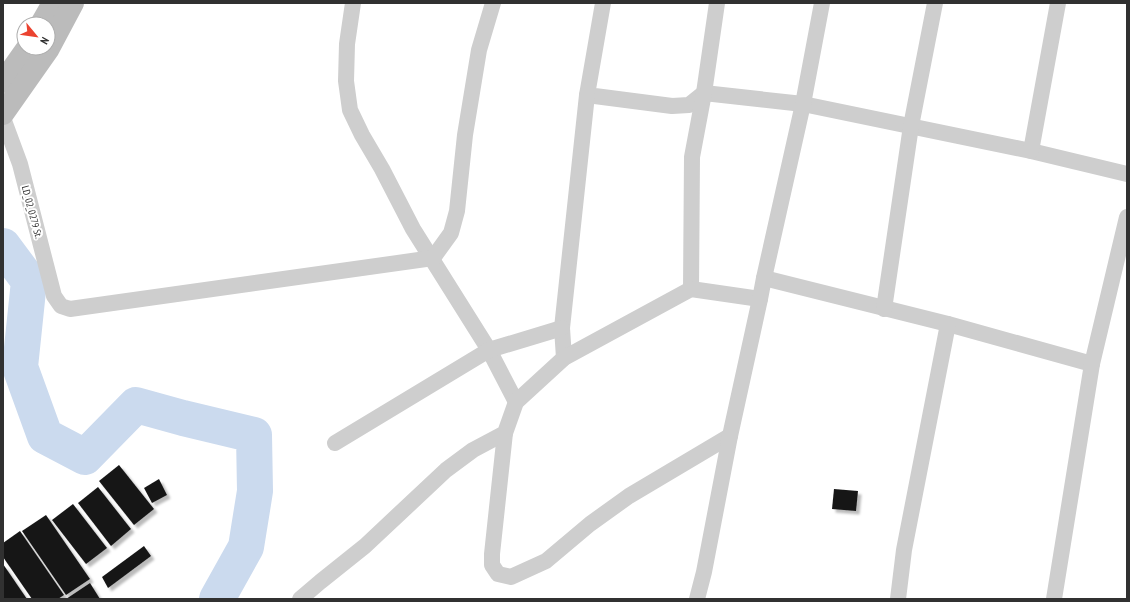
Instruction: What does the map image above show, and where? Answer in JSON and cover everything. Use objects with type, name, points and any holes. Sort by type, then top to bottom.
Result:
[{"type":"main road","points":[[46,16],[53,3]]},
{"type":"main road","points":[[3,114],[48,50],[73,3]]},
{"type":"main road","points":[[3,82],[21,56]]},
{"type":"street","points":[[353,3],[347,44],[346,81],[350,110],[362,135],[414,229],[489,350],[516,402]]},
{"type":"street","points":[[432,258],[451,233],[457,211],[465,135],[479,50],[492,3]]},
{"type":"street","points":[[564,358],[562,328],[587,95],[603,3]]},
{"type":"street","points":[[691,289],[692,157],[704,93],[717,3]]},
{"type":"street","points":[[697,599],[704,572],[730,436],[803,104],[822,3]]},
{"type":"street","points":[[884,309],[911,126],[935,3]]},
{"type":"street","points":[[1031,151],[1058,3]]},
{"type":"street","points":[[587,95],[672,106],[689,105],[704,93],[803,104],[1031,151],[1127,174]]},
{"type":"street","name":"LD_02_0279 St.","points":[[3,118],[20,164],[54,296],[61,306],[70,309],[432,258]]},
{"type":"street","points":[[1054,599],[1092,364],[1127,217]]},
{"type":"street","points":[[764,278],[948,324],[1092,364]]},
{"type":"street","points":[[730,436],[629,496],[590,524],[546,561],[511,576],[498,574],[492,565],[505,433],[516,402],[564,358],[691,289],[760,299]]},
{"type":"street","points":[[898,599],[904,550],[948,324]]},
{"type":"street","points":[[335,443],[489,350],[562,328]]},
{"type":"street","points":[[300,599],[365,546],[446,470],[473,450],[505,433]]},
{"type":"building","points":[[119,465],[154,509],[134,525],[99,481]]},
{"type":"building","points":[[159,479],[167,495],[152,503],[144,488]]},
{"type":"building","points":[[98,487],[131,529],[111,546],[78,503]]},
{"type":"building","points":[[834,489],[858,491],[856,511],[832,509]]},
{"type":"building","points":[[73,504],[107,548],[86,564],[52,520]]},
{"type":"building","points":[[46,515],[90,579],[66,595],[22,531]]},
{"type":"building","points":[[20,531],[64,595],[58,599],[32,599],[3,557],[3,543]]},
{"type":"building","points":[[144,546],[151,556],[108,588],[102,577]]},
{"type":"building","points":[[3,564],[27,599],[3,599]]},
{"type":"building","points":[[90,583],[100,599],[66,599]]},
{"type":"waterway","points":[[3,246],[29,281],[20,367],[45,436],[85,457],[136,405],[254,435],[255,491],[246,547],[217,599]]}]
